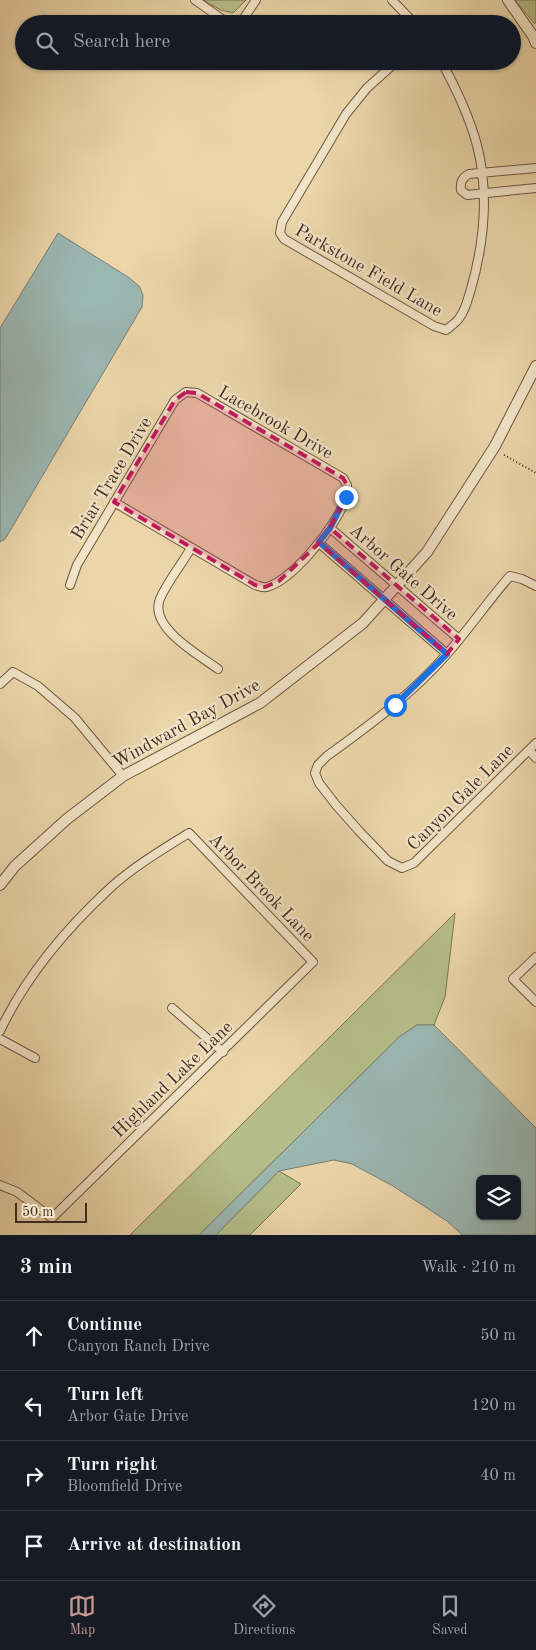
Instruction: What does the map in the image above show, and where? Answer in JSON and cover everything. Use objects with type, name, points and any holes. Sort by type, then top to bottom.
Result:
[{"type":"street","points":[[195,0],[216,15]]},
{"type":"street","points":[[246,15],[256,0]]},
{"type":"street","points":[[392,0],[406,15]]},
{"type":"street","points":[[508,0],[519,15]]},
{"type":"street","points":[[521,18],[535,38]]},
{"type":"street","name":"Parkstone Field Lane","points":[[388,70],[367,88],[346,114],[282,222],[280,233],[284,240],[434,326],[446,330],[460,318],[468,300],[477,267],[482,232],[484,193]]},
{"type":"street","points":[[446,70],[462,101],[477,146],[484,193]]},
{"type":"street","points":[[536,168],[469,174],[463,178],[460,184],[461,190],[467,195],[536,188]]},
{"type":"street","name":"Windward Bay Drive","points":[[0,885],[15,866],[67,819],[123,776],[260,703],[363,623],[427,552],[495,446],[536,366]]},
{"type":"street","name":"Lacebrook Drive","points":[[186,392],[197,393],[343,478],[347,485],[346,497],[330,528]]},
{"type":"street","name":"Briar Trace Drive","points":[[70,585],[77,565],[175,400],[186,392]]},
{"type":"street","points":[[114,502],[255,586],[265,587],[279,581],[299,564],[330,528]]},
{"type":"street","name":"Arbor Gate Drive","points":[[330,528],[459,639]]},
{"type":"street","name":"Arbor Gate Drive","points":[[319,542],[447,654]]},
{"type":"street","points":[[191,548],[160,600],[158,610],[165,626],[181,642],[218,669]]},
{"type":"street","points":[[447,654],[510,576],[522,579],[536,586]]},
{"type":"street","name":"Canyon Gale Lane","points":[[447,654],[395,705],[318,765],[314,773],[319,783],[336,805],[388,861],[402,868],[414,863],[536,743]]},
{"type":"street","points":[[0,684],[13,672],[38,686],[75,718],[123,776]]},
{"type":"street","points":[[529,750],[536,758]]},
{"type":"street","name":"Arbor Brook Lane","points":[[0,1031],[10,1011],[52,949],[109,889],[157,853],[189,833],[313,962]]},
{"type":"street","points":[[536,957],[514,979],[536,1002]]},
{"type":"street","name":"Highland Lake Lane","points":[[0,1185],[17,1192],[52,1218],[313,962]]},
{"type":"street","points":[[172,1008],[223,1052]]},
{"type":"street","points":[[0,1039],[36,1058]]},
{"type":"path","points":[[504,455],[536,473]]},
{"type":"highlighted area","points":[[186,392],[197,393],[343,478],[347,485],[346,497],[330,528],[459,639],[447,654],[319,543],[279,581],[265,587],[255,585],[114,502],[175,400]]},
{"type":"green space","points":[[203,0],[246,0],[233,13],[221,10]]},
{"type":"green space","points":[[515,0],[536,0],[536,23],[534,23]]},
{"type":"green space","points":[[455,913],[445,997],[434,1025],[417,1025],[399,1037],[199,1235],[130,1235]]},
{"type":"green space","points":[[279,1171],[301,1184],[250,1235],[216,1235]]},
{"type":"water","points":[[58,233],[128,277],[139,286],[143,295],[142,307],[5,539],[0,542],[0,328]]},
{"type":"water","points":[[417,1025],[434,1025],[536,1128],[536,1235],[462,1235],[447,1221],[393,1186],[352,1164],[334,1160],[279,1171],[216,1235],[199,1235],[399,1037]]},
{"type":"route","points":[[346,497],[330,528],[319,542],[447,654],[395,705]]}]
